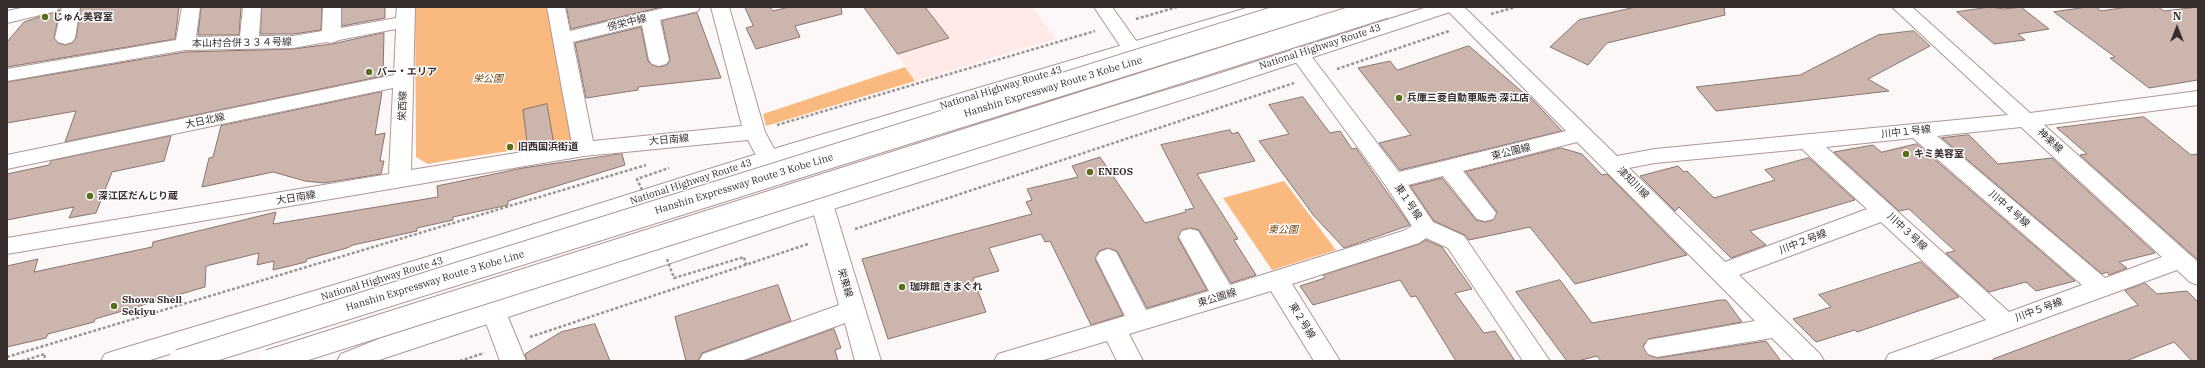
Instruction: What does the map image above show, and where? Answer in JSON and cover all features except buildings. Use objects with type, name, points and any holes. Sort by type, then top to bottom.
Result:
[{"type":"main road","points":[[9,15],[50,7]]},
{"type":"main road","points":[[65,38],[71,7]]},
{"type":"main road","points":[[185,44],[191,7]]},
{"type":"main road","points":[[249,42],[252,7]]},
{"type":"main road","points":[[331,37],[332,7]]},
{"type":"main road","points":[[556,7],[584,149]]},
{"type":"main road","name":"傍栄中線","points":[[562,39],[691,7]]},
{"type":"main road","points":[[720,7],[754,132],[768,158]]},
{"type":"main road","points":[[1103,7],[1114,26],[1132,49]]},
{"type":"main road","name":"National Highway Route 43","points":[[114,361],[497,244],[768,158],[1270,7]]},
{"type":"main road","name":"Hanshin Expressway Route 3 Kobe Line","points":[[179,361],[1309,7]]},
{"type":"main road","points":[[269,361],[1385,7]]},
{"type":"main road","name":"National Highway Route 43","points":[[350,361],[381,348],[822,204],[1446,7]]},
{"type":"main road","name":"神楽線","points":[[1901,7],[2190,265]]},
{"type":"main road","name":"津知川線","points":[[1460,14],[1723,272],[1811,361]]},
{"type":"main road","name":"本山村合併３３４号線","points":[[7,75],[185,44],[293,42],[331,37],[405,15]]},
{"type":"main road","name":"栄西線","points":[[400,180],[405,15]]},
{"type":"main road","points":[[650,17],[659,60]]},
{"type":"main road","name":"東１号線","points":[[1299,53],[1394,181],[1425,228],[1456,242],[1537,361]]},
{"type":"main road","name":"大日北線","points":[[7,162],[404,79]]},
{"type":"main road","name":"川中１号線","points":[[1613,164],[1655,156],[2027,120],[2198,98]]},
{"type":"main road","name":"川中４号線","points":[[1918,131],[2101,288]]},
{"type":"main road","name":"大日南線","points":[[7,246],[584,149],[754,132]]},
{"type":"main road","name":"東公園線","points":[[1394,181],[1582,134]]},
{"type":"main road","name":"川中３号線","points":[[1808,142],[2005,323]]},
{"type":"main road","points":[[1447,168],[1485,213]]},
{"type":"main road","name":"栄東線","points":[[822,204],[868,361]]},
{"type":"main road","name":"川中２号線","points":[[1723,272],[1884,212]]},
{"type":"main road","name":"東公園線","points":[[1007,361],[1277,280],[1411,237],[1425,228]]},
{"type":"main road","points":[[1190,237],[1224,296]]},
{"type":"main road","points":[[1108,258],[1140,321]]},
{"type":"main road","name":"川中５号線","points":[[1898,361],[2101,288],[2190,265]]},
{"type":"main road","name":"東２号線","points":[[1277,280],[1327,361]]},
{"type":"main road","points":[[712,361],[853,310]]},
{"type":"main road","points":[[494,312],[510,353]]},
{"type":"main road","points":[[1657,347],[1778,327]]},
{"type":"main road","points":[[1114,329],[1130,361]]},
{"type":"path","points":[[754,132],[1177,7]]},
{"type":"path","points":[[460,361],[510,353],[746,265],[1440,35],[1460,14],[1516,7]]},
{"type":"path","points":[[7,357],[652,163]]},
{"type":"path","points":[[712,267],[744,257],[746,265]]},
{"type":"path","points":[[22,361],[45,354],[44,361]]},
{"type":"shaded area","points":[[906,7],[1032,7],[1056,39],[915,81],[871,17]]},
{"type":"green space","name":"栄公園","points":[[415,7],[549,7],[574,141],[428,164],[416,157]]},
{"type":"green space","points":[[905,67],[915,81],[766,126],[763,114]]},
{"type":"green space","name":"東公園","points":[[1284,181],[1336,250],[1272,270],[1223,198]]},
{"type":"place","name":"じゅん美容室","points":[[45,17]]},
{"type":"place","name":"バー・エリア","points":[[369,72]]},
{"type":"place","name":"兵庫三菱自動車販売 深江店","points":[[1399,98]]},
{"type":"place","name":"旧西国浜街道","points":[[510,147]]},
{"type":"place","name":"キミ美容室","points":[[1906,154]]},
{"type":"place","name":"ENEOS","points":[[1090,172]]},
{"type":"place","name":"深江区だんじり蔵","points":[[90,196]]},
{"type":"place","name":"珈琲館 きまぐれ","points":[[902,287]]},
{"type":"place","name":"Showa Shell Sekiyu","points":[[114,306]]}]
